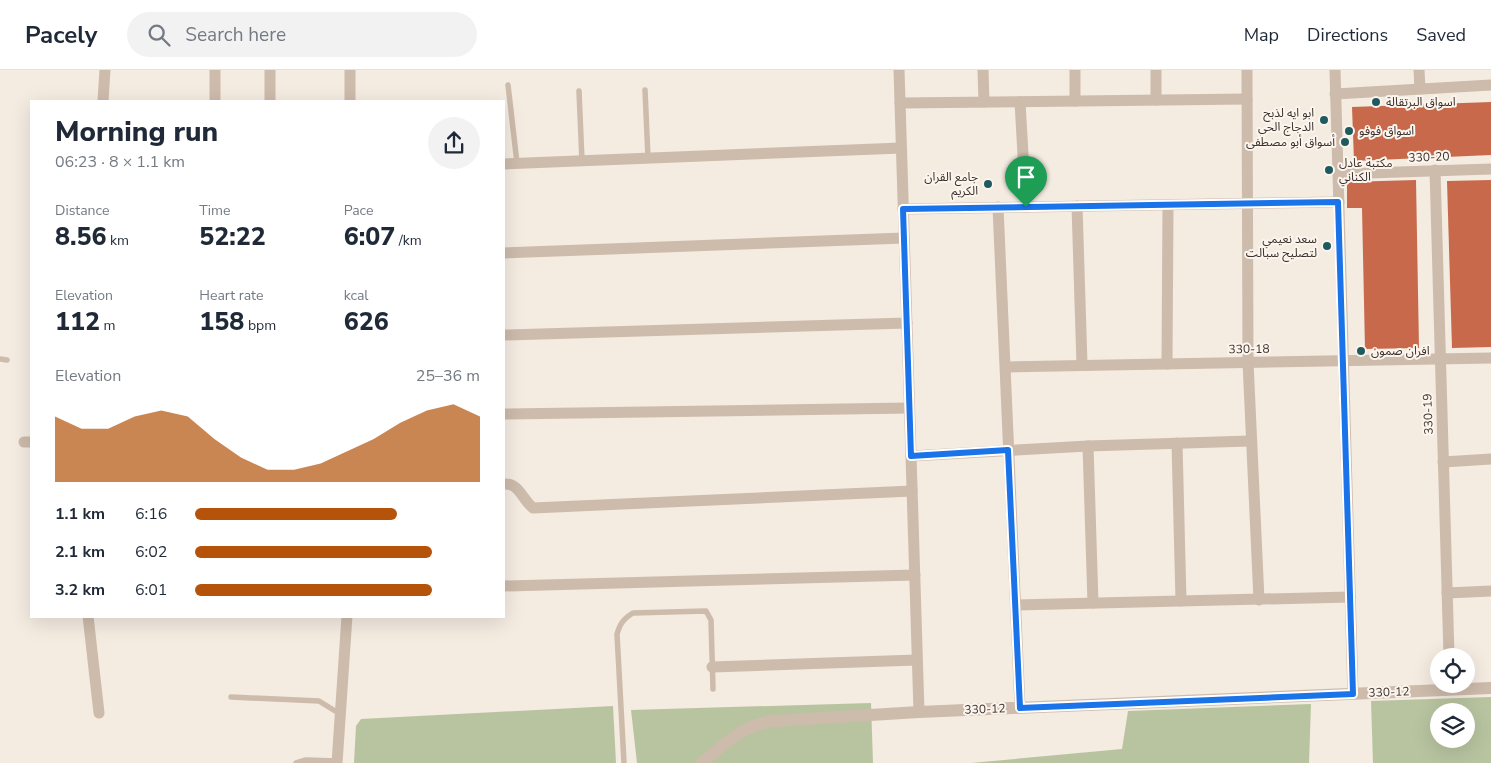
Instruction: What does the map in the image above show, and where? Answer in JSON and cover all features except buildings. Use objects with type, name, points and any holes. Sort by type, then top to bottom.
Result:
[{"type":"street","points":[[103,100],[105,70]]},
{"type":"street","points":[[215,70],[215,100]]},
{"type":"street","points":[[270,70],[270,100]]},
{"type":"street","points":[[350,70],[350,100]]},
{"type":"street","points":[[899,70],[919,712]]},
{"type":"street","points":[[983,70],[984,102]]},
{"type":"street","points":[[1075,70],[1075,101]]},
{"type":"street","points":[[1156,70],[1156,100]]},
{"type":"street","points":[[1247,70],[1248,362],[1258,600]]},
{"type":"street","points":[[1335,70],[1353,694]]},
{"type":"street","points":[[1419,70],[1420,89]]},
{"type":"street","points":[[1335,94],[1491,85]]},
{"type":"street","points":[[900,103],[1247,99]]},
{"type":"street","points":[[1020,102],[1026,207]]},
{"type":"street","points":[[505,164],[901,148]]},
{"type":"street","name":"330-20","points":[[1338,174],[1491,169]]},
{"type":"street","name":"330-19","points":[[1435,170],[1449,648]]},
{"type":"street","points":[[903,209],[1338,202]]},
{"type":"street","points":[[1167,364],[1168,205]]},
{"type":"street","points":[[1077,206],[1082,366]]},
{"type":"street","points":[[998,207],[1007,367],[1008,450],[1020,708]]},
{"type":"street","points":[[505,253],[904,238]]},
{"type":"street","points":[[505,335],[907,323]]},
{"type":"street","name":"330-18","points":[[1007,367],[1491,358]]},
{"type":"street","points":[[505,414],[910,408]]},
{"type":"street","points":[[911,456],[1088,446],[1250,441]]},
{"type":"street","points":[[1177,443],[1181,601]]},
{"type":"street","points":[[1088,446],[1093,603]]},
{"type":"street","points":[[1443,462],[1491,459]]},
{"type":"street","points":[[505,484],[510,483],[515,486],[533,508],[912,491]]},
{"type":"street","points":[[505,586],[915,575]]},
{"type":"street","points":[[1447,593],[1491,591]]},
{"type":"street","points":[[1016,605],[1350,597]]},
{"type":"street","points":[[88,618],[98,713]]},
{"type":"street","points":[[337,762],[347,618]]},
{"type":"street","points":[[712,667],[917,660]]},
{"type":"street","name":"330-12","points":[[702,763],[734,735],[764,722],[919,712],[1353,694],[1430,688]]},
{"type":"street","name":"330-12","points":[[1475,688],[1491,688]]},
{"type":"lane","points":[[508,85],[517,163]]},
{"type":"lane","points":[[645,90],[648,158]]},
{"type":"lane","points":[[579,91],[582,161]]},
{"type":"lane","points":[[624,763],[617,634],[620,624],[626,617],[633,613],[706,611],[711,620],[713,689]]},
{"type":"lane","points":[[231,697],[319,701],[341,715]]},
{"type":"lane","points":[[296,763],[306,760],[337,762]]},
{"type":"green space","points":[[1491,697],[1491,763],[1373,763],[1371,701]]},
{"type":"green space","points":[[871,703],[873,763],[637,763],[631,710]]},
{"type":"green space","points":[[1311,704],[1309,763],[971,763],[1122,749],[1128,711]]},
{"type":"green space","points":[[613,706],[616,763],[354,763],[356,726],[361,719]]},
{"type":"place","name":"اسواق البرتقالة","points":[[1376,102]]},
{"type":"place","name":"ابو ايه لذبح الدجاج الحي","points":[[1324,120]]},
{"type":"place","name":"اسواق فوفو","points":[[1349,131]]},
{"type":"place","name":"أسواق أبو مصطفى","points":[[1345,142]]},
{"type":"place","name":"مكتبة عادل الكناني","points":[[1329,170]]},
{"type":"place","name":"جامع القران الكريم","points":[[988,184]]},
{"type":"place","name":"سعد نعيمي لتصليح سبالت","points":[[1327,246]]},
{"type":"place","name":"افران صمون","points":[[1361,351]]},
{"type":"route","points":[[1338,202],[1353,694],[1020,708],[1008,450],[911,456],[903,209],[1026,207],[1338,202]]}]
